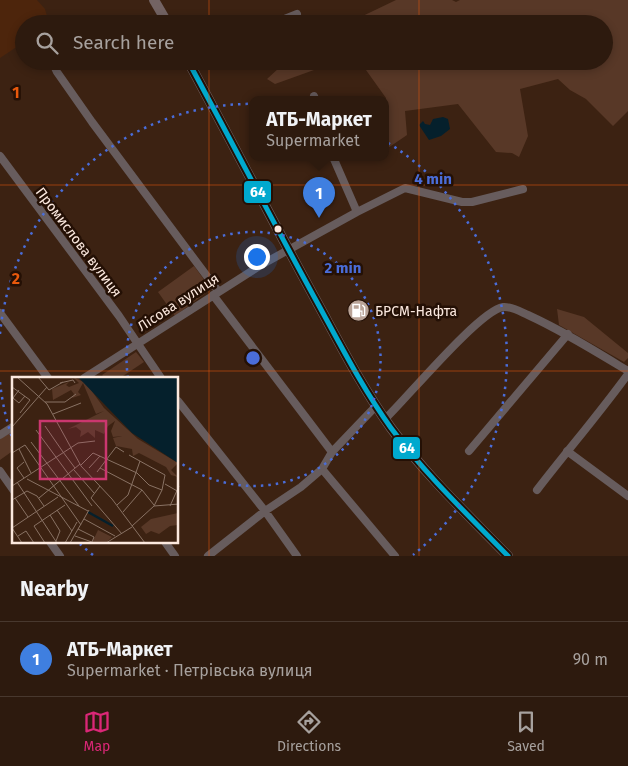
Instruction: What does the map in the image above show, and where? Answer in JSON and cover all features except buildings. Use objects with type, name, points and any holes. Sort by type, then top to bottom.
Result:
[{"type":"main road","points":[[154,0],[163,15]]},
{"type":"main road","points":[[193,70],[351,365],[376,406],[399,438],[445,492],[508,556]]},
{"type":"street","points":[[56,70],[215,293],[332,452]]},
{"type":"street","name":"Промислова вулиця","points":[[0,156],[138,342],[141,351],[160,377]]},
{"type":"street","points":[[335,161],[357,212]]},
{"type":"street","name":"Лісова вулиця","points":[[86,377],[260,265],[290,252],[357,212],[405,188],[462,202],[472,202],[524,189]]},
{"type":"street","points":[[385,419],[467,334],[492,311],[508,307],[568,334],[628,372],[602,410],[537,490]]},
{"type":"street","points":[[0,313],[47,377]]},
{"type":"street","points":[[469,450],[568,334]]},
{"type":"street","points":[[179,402],[265,511],[297,556]]},
{"type":"street","points":[[208,556],[265,511],[301,487],[322,469],[332,452],[376,406]]},
{"type":"street","points":[[0,435],[12,427]]},
{"type":"street","points":[[567,451],[628,496]]},
{"type":"street","points":[[322,469],[395,556]]},
{"type":"street","points":[[0,472],[12,488]]},
{"type":"street","points":[[51,544],[60,556]]},
{"type":"street","points":[[166,544],[175,556]]},
{"type":"shaded area","points":[[0,0],[37,0],[45,9],[47,15],[15,15],[15,48],[0,58]]},
{"type":"shaded area","points":[[396,0],[452,0],[456,2],[460,0],[628,0],[628,111],[613,126],[586,99],[570,90],[558,79],[520,89],[528,136],[519,157],[512,153],[496,152],[458,104],[405,111],[407,135],[389,147],[389,96],[385,96],[366,70],[613,70],[613,15],[365,15]]},
{"type":"shaded area","points":[[277,70],[314,70],[275,84],[267,79]]},
{"type":"shaded area","points":[[194,266],[211,289],[175,316],[158,292]]},
{"type":"shaded area","points":[[557,309],[584,317],[628,353],[628,358],[624,362],[559,325]]},
{"type":"shaded area","points":[[136,352],[144,362],[122,377],[104,377],[102,375]]},
{"type":"shaded area","points":[[12,431],[12,451],[0,460],[0,439]]},
{"type":"water","points":[[443,117],[448,119],[450,129],[441,136],[429,140],[419,125],[423,121],[425,124],[430,125],[433,119]]},
{"type":"transit line","name":"64","points":[[193,70],[335,336],[381,413],[404,445],[432,478],[508,556]]},
{"type":"place","name":"АТБ-Маркет","points":[[319,218]]},
{"type":"place","name":"БРСМ-Нафта","points":[[359,311]]}]
